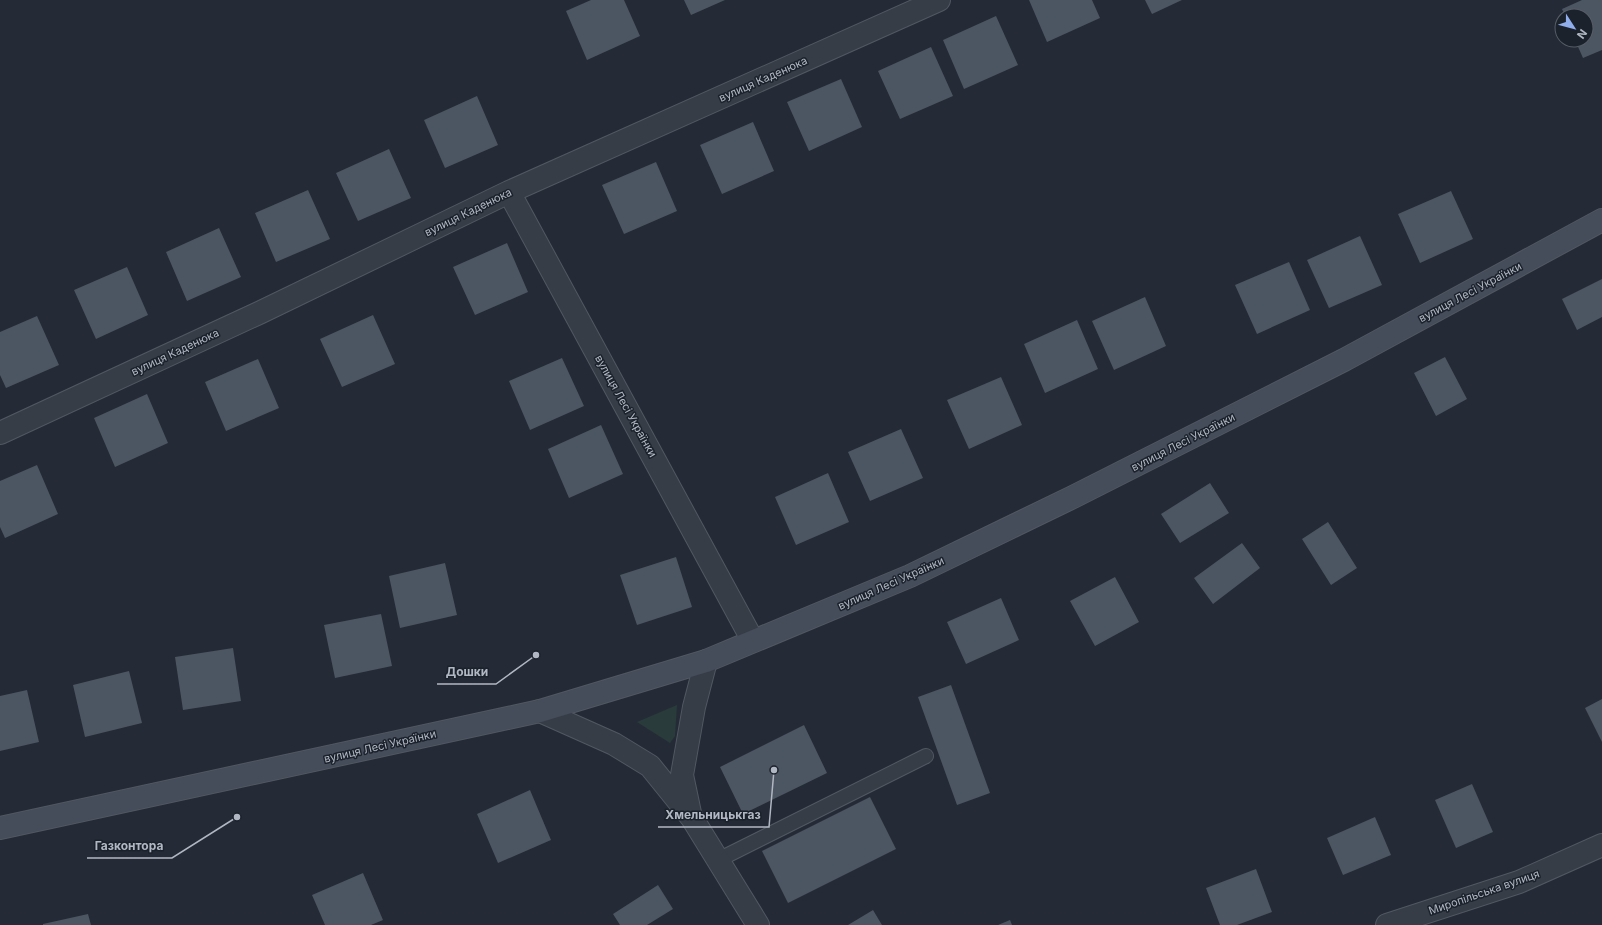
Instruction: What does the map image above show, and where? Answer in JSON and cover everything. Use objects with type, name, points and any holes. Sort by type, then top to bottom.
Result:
[{"type":"main road","name":"вулиця Лесі Українки","points":[[0,828],[540,711],[706,661],[910,576],[1073,497],[1344,360],[1602,220]]},
{"type":"street","name":"вулиця Каденюка","points":[[0,433],[259,313],[509,192],[939,0]]},
{"type":"street","name":"вулиця Лесі Українки","points":[[509,192],[753,641]]},
{"type":"street","points":[[692,818],[682,775],[694,706],[706,661]]},
{"type":"street","points":[[540,711],[614,744],[650,766],[692,818],[758,925]]},
{"type":"street","name":"Миропільська вулиця","points":[[1387,925],[1519,882],[1602,846]]},
{"type":"lane","points":[[718,860],[926,756]]},
{"type":"shaded area","points":[[677,705],[675,736],[670,743],[637,722]]},
{"type":"building","points":[[591,0],[624,0],[640,36],[587,60],[566,11]]},
{"type":"building","points":[[684,0],[725,0],[691,15]]},
{"type":"building","points":[[1029,0],[1092,0],[1100,18],[1047,42]]},
{"type":"building","points":[[1145,0],[1182,0],[1152,14]]},
{"type":"building","points":[[1582,0],[1602,0],[1602,50],[1583,58],[1579,48],[1594,48],[1594,8],[1564,8]]},
{"type":"building","points":[[996,16],[1018,65],[964,89],[943,40]]},
{"type":"building","points":[[931,47],[953,96],[900,119],[878,71]]},
{"type":"building","points":[[841,79],[862,127],[809,151],[787,102]]},
{"type":"building","points":[[477,96],[498,145],[445,168],[424,120]]},
{"type":"building","points":[[753,122],[774,171],[722,194],[700,145]]},
{"type":"building","points":[[389,149],[411,198],[358,221],[336,173]]},
{"type":"building","points":[[656,162],[677,211],[624,234],[602,185]]},
{"type":"building","points":[[308,190],[330,239],[276,262],[255,213]]},
{"type":"building","points":[[1451,191],[1473,239],[1420,263],[1398,214]]},
{"type":"building","points":[[219,228],[241,277],[187,301],[166,252]]},
{"type":"building","points":[[1360,236],[1382,285],[1329,308],[1307,260]]},
{"type":"building","points":[[507,243],[528,292],[475,315],[453,267]]},
{"type":"building","points":[[1289,262],[1310,310],[1257,334],[1235,285]]},
{"type":"building","points":[[127,267],[148,315],[96,339],[74,290]]},
{"type":"building","points":[[1602,279],[1602,317],[1577,330],[1562,299]]},
{"type":"building","points":[[1145,297],[1166,346],[1114,370],[1092,321]]},
{"type":"building","points":[[373,315],[395,364],[342,387],[320,339]]},
{"type":"building","points":[[37,316],[59,365],[6,388],[0,375],[0,332]]},
{"type":"building","points":[[1077,320],[1098,369],[1045,393],[1024,344]]},
{"type":"building","points":[[1445,357],[1467,399],[1436,416],[1414,373]]},
{"type":"building","points":[[562,358],[584,406],[530,430],[509,381]]},
{"type":"building","points":[[258,359],[279,408],[226,431],[205,382]]},
{"type":"building","points":[[1001,377],[1022,425],[969,449],[947,400]]},
{"type":"building","points":[[147,394],[168,443],[115,467],[94,418]]},
{"type":"building","points":[[601,425],[623,474],[569,498],[548,449]]},
{"type":"building","points":[[901,429],[923,478],[870,501],[848,452]]},
{"type":"building","points":[[37,465],[58,514],[5,538],[0,527],[0,481]]},
{"type":"building","points":[[828,473],[849,522],[796,545],[775,497]]},
{"type":"building","points":[[1210,483],[1229,513],[1180,543],[1161,514]]},
{"type":"building","points":[[1328,522],[1357,568],[1331,585],[1302,539]]},
{"type":"building","points":[[1242,543],[1260,568],[1213,604],[1194,578]]},
{"type":"building","points":[[676,557],[692,607],[637,625],[620,575]]},
{"type":"building","points":[[445,563],[457,615],[400,628],[389,576]]},
{"type":"building","points":[[1115,577],[1139,622],[1095,646],[1070,601]]},
{"type":"building","points":[[1001,598],[1019,640],[966,664],[947,622]]},
{"type":"building","points":[[381,614],[392,666],[335,678],[324,625]]},
{"type":"building","points":[[233,648],[241,701],[183,710],[175,657]]},
{"type":"building","points":[[129,671],[142,723],[85,737],[73,685]]},
{"type":"building","points":[[951,685],[990,793],[957,805],[918,697]]},
{"type":"building","points":[[27,690],[39,742],[0,751],[0,696]]},
{"type":"building","points":[[1602,699],[1602,742],[1585,708]]},
{"type":"building","points":[[804,725],[827,773],[743,814],[720,767]]},
{"type":"building","points":[[1472,784],[1493,832],[1456,848],[1435,800]]},
{"type":"building","points":[[530,790],[551,840],[498,863],[477,814]]},
{"type":"building","points":[[870,797],[896,849],[788,903],[762,851]]},
{"type":"building","points":[[1375,817],[1391,855],[1343,875],[1327,838]]},
{"type":"building","points":[[1256,869],[1272,912],[1237,925],[1220,925],[1206,888]]},
{"type":"building","points":[[363,873],[383,920],[371,925],[325,925],[312,895]]},
{"type":"building","points":[[658,885],[673,909],[647,925],[620,925],[613,914]]},
{"type":"building","points":[[873,910],[882,925],[848,925]]},
{"type":"building","points":[[88,914],[91,925],[43,925],[43,924]]},
{"type":"building","points":[[1010,920],[1012,925],[998,925]]},
{"type":"place","name":"Дошки","points":[[536,655]]},
{"type":"place","name":"Хмельницькгаз","points":[[774,770]]},
{"type":"place","name":"Газконтора","points":[[237,817]]}]
